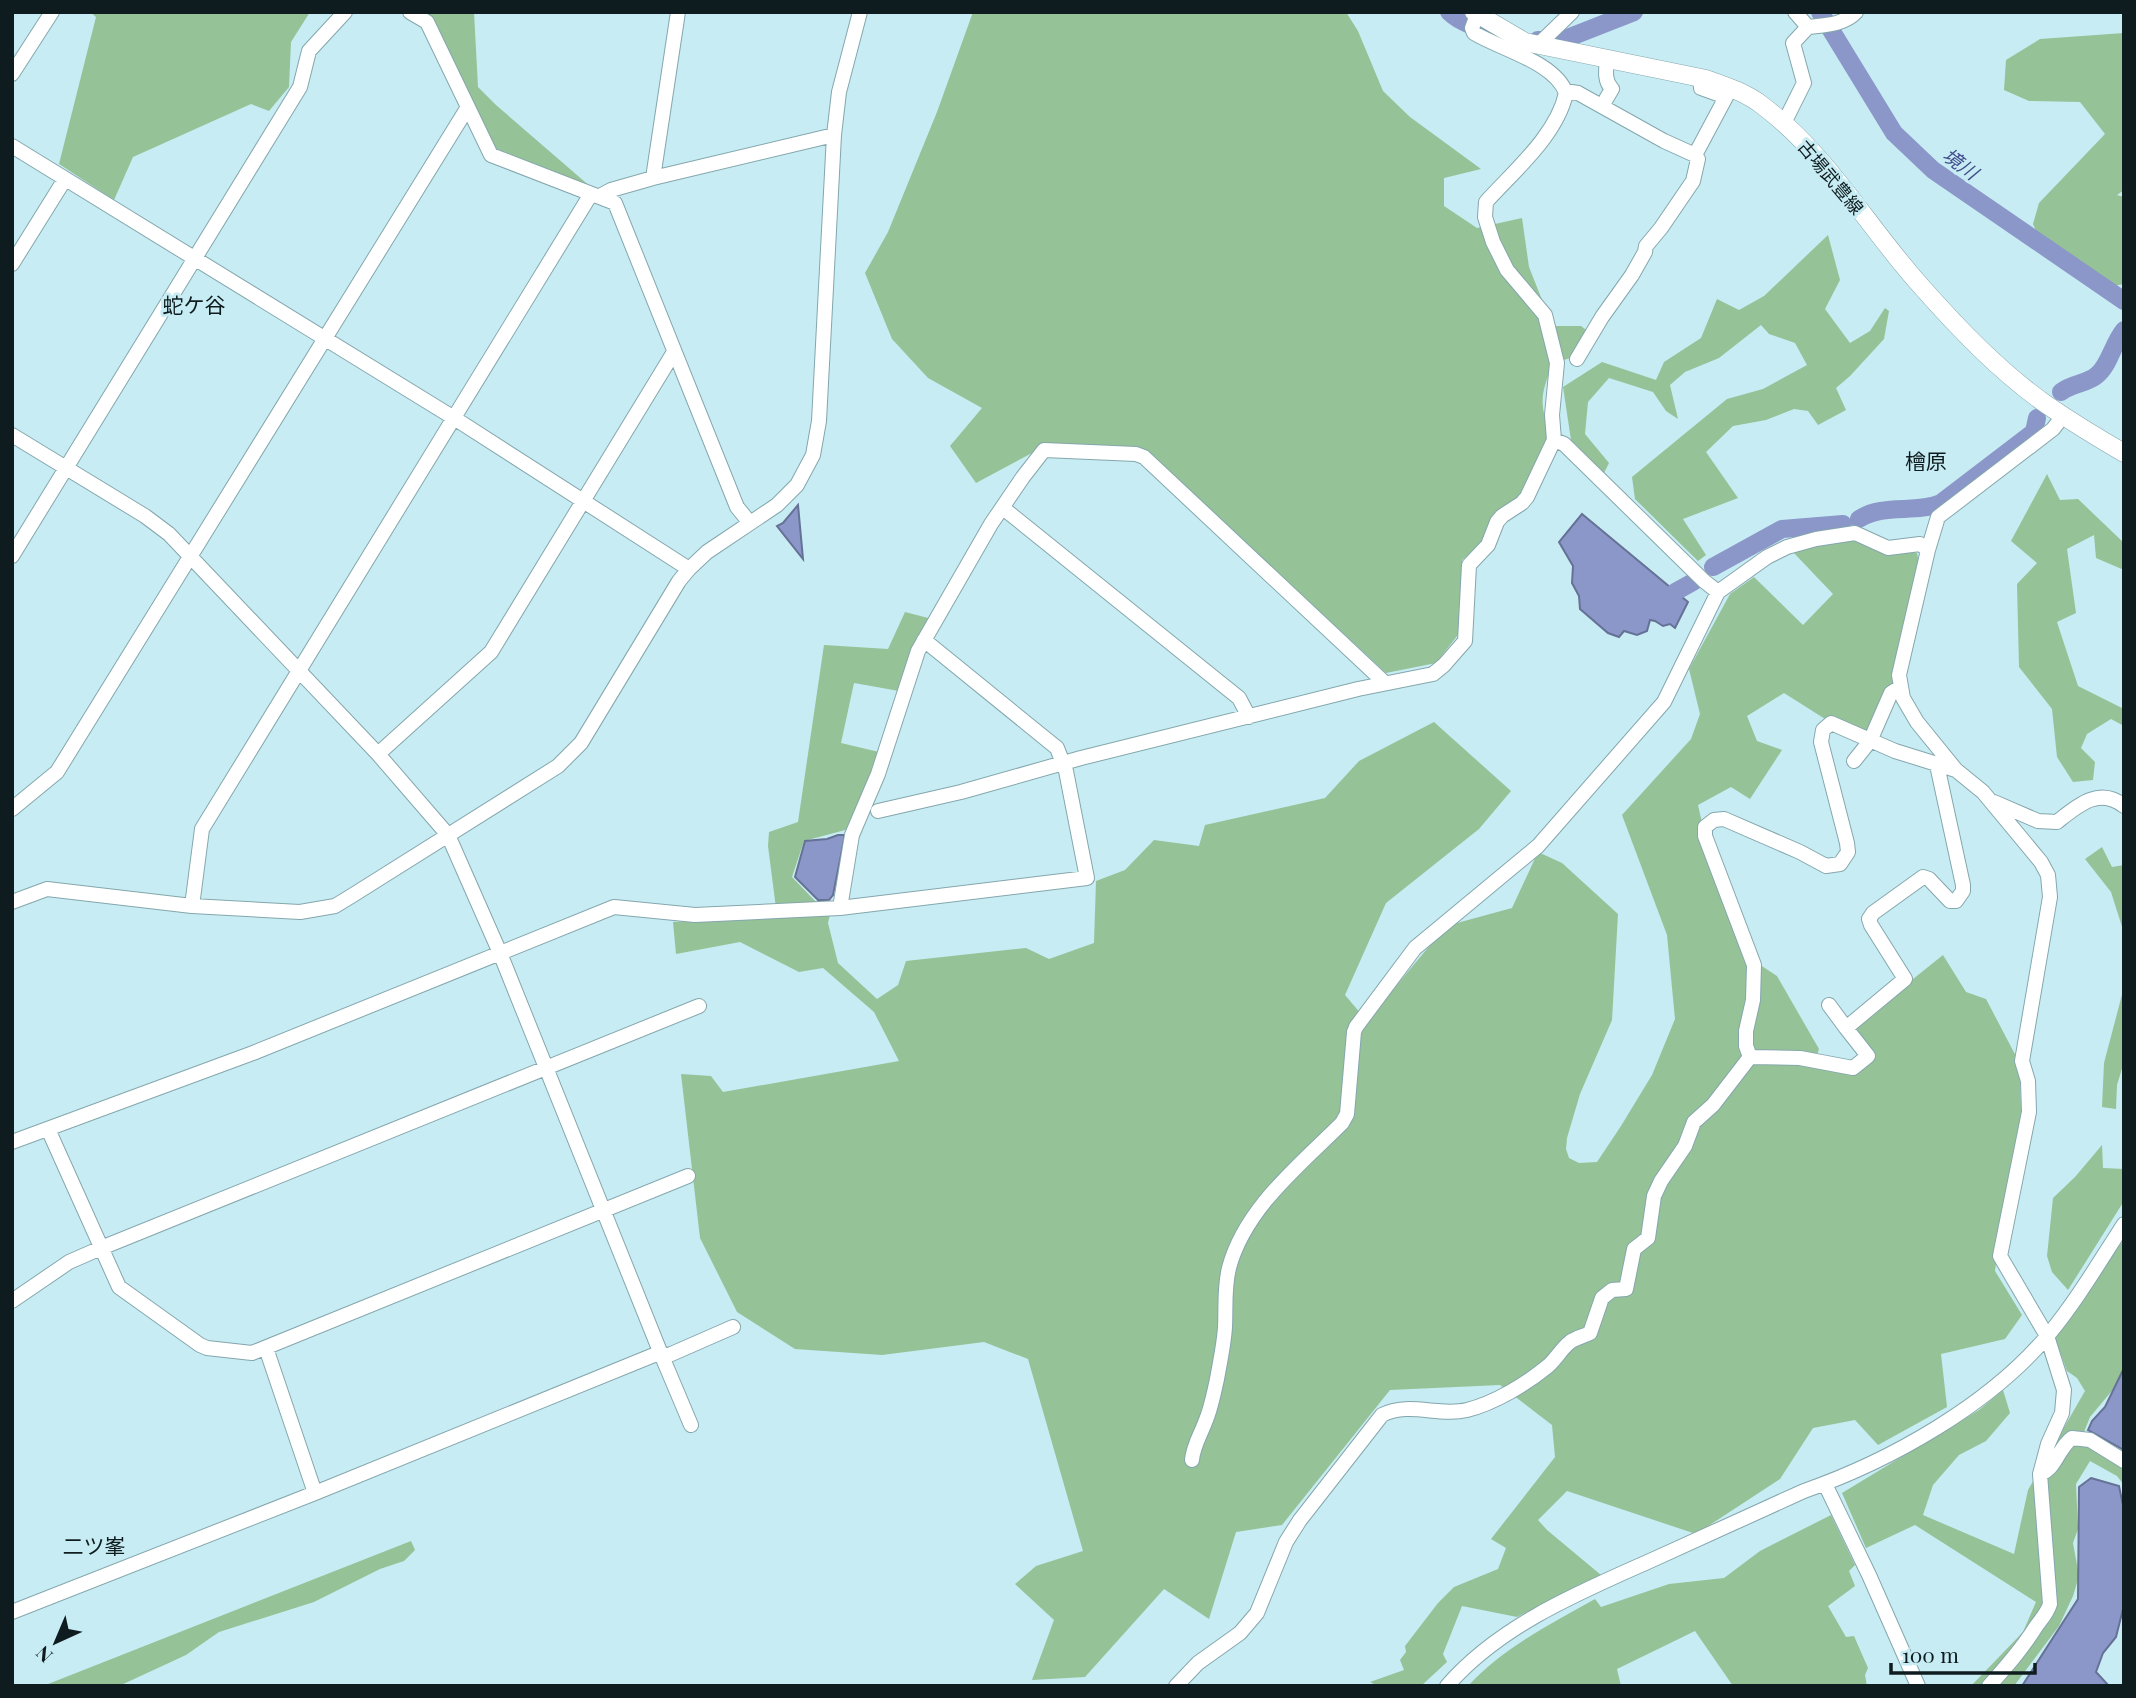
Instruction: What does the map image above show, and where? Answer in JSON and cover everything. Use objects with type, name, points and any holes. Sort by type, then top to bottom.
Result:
[{"type":"main road","name":"古場武豊線","points":[[1476,13],[1525,42],[1700,78],[1731,87],[1762,104],[1821,161],[1918,284],[1953,320],[2017,381],[2063,416],[2124,453]]},
{"type":"street","points":[[12,74],[52,12]]},
{"type":"street","points":[[12,556],[300,88],[309,51],[345,12]]},
{"type":"street","points":[[411,12],[427,22],[491,155],[615,203],[737,507],[750,523]]},
{"type":"street","points":[[653,178],[678,12]]},
{"type":"street","points":[[12,902],[47,889],[192,906],[300,912],[320,910],[344,901],[558,766],[581,743],[679,581],[707,552],[777,505],[797,485],[813,455],[819,421],[834,135],[839,92],[860,12]]},
{"type":"street","points":[[1539,44],[1572,12]]},
{"type":"street","points":[[1795,12],[1808,27]]},
{"type":"street","points":[[1784,123],[1804,83],[1793,43],[1808,27],[1836,23],[1856,12]]},
{"type":"street","points":[[1476,13],[1474,33],[1525,55],[1556,79],[1566,91],[1578,93],[1698,159],[1693,181],[1646,246],[1632,275],[1577,359]]},
{"type":"street","points":[[1602,106],[1612,89],[1606,76],[1607,59]]},
{"type":"street","points":[[1695,155],[1726,97],[1701,88],[1700,78]]},
{"type":"street","points":[[878,811],[1385,683],[1433,674],[1444,665],[1465,640],[1469,565],[1488,545],[1502,516],[1522,503],[1527,496],[1554,440],[1552,415],[1557,363],[1549,326],[1538,306],[1507,270],[1493,242],[1484,209],[1486,202],[1534,150],[1563,105],[1566,91]]},
{"type":"street","points":[[12,809],[57,772],[468,107]]},
{"type":"street","points":[[192,906],[202,829],[454,418],[596,195],[653,178],[834,135]]},
{"type":"street","points":[[12,146],[454,418],[689,569]]},
{"type":"street","points":[[12,264],[65,179]]},
{"type":"street","points":[[378,754],[491,652],[674,352]]},
{"type":"street","points":[[1989,1686],[2024,1647],[2050,1604],[2040,1474],[2048,1444],[2062,1413],[2064,1390],[2047,1336],[2000,1256],[2029,1112],[2028,1081],[2022,1060],[2050,897],[2048,875],[2033,852],[1989,800],[1956,770],[1909,710],[1900,687],[1899,675],[1938,517],[2053,429],[2063,416]]},
{"type":"street","points":[[12,435],[145,516],[169,534],[378,754],[449,835],[500,953],[691,1424]]},
{"type":"street","points":[[1554,440],[1564,444],[1718,592]]},
{"type":"street","points":[[840,908],[852,835],[878,774],[918,651],[1003,508],[1044,450],[1136,454],[1144,457],[1385,683]]},
{"type":"street","points":[[1003,508],[1239,698],[1249,717]]},
{"type":"street","points":[[1192,1460],[1193,1450],[1207,1419],[1216,1381],[1225,1330],[1226,1287],[1234,1256],[1255,1214],[1342,1123],[1347,1114],[1352,1044],[1356,1027],[1415,948],[1538,846],[1664,702],[1718,592],[1767,557],[1787,547],[1816,539],[1855,533],[1888,548],[1920,544],[1928,550]]},
{"type":"street","points":[[12,1142],[253,1053],[614,907],[695,915],[840,908],[1087,878],[1063,764],[1057,748],[924,640]]},
{"type":"street","points":[[1854,761],[1870,741],[1887,701],[1900,687]]},
{"type":"street","points":[[1750,1057],[1746,1046],[1746,1031],[1753,1000],[1754,965],[1705,836],[1705,827],[1714,820],[1724,819],[1826,866],[1840,864],[1848,852],[1847,843],[1823,754],[1821,736],[1831,723],[1870,741],[1956,770]]},
{"type":"street","points":[[1846,1028],[1905,979],[1871,925],[1869,919],[1873,913],[1923,877],[1929,879],[1950,901],[1959,898],[1963,891],[1931,739]]},
{"type":"street","points":[[1989,800],[2038,821],[2057,822],[2078,805],[2102,796],[2113,797],[2124,806]]},
{"type":"street","points":[[1750,1057],[1800,1058],[1853,1068],[1868,1056],[1829,1004]]},
{"type":"street","points":[[12,1301],[69,1262],[101,1248],[699,1006]]},
{"type":"street","points":[[1176,1686],[1198,1663],[1240,1633],[1257,1613],[1282,1551],[1300,1520],[1382,1415],[1395,1409],[1437,1412],[1466,1410],[1519,1385],[1549,1366],[1570,1342],[1590,1333],[1602,1298],[1607,1292],[1622,1291],[1628,1285],[1634,1250],[1646,1241],[1650,1234],[1658,1188],[1685,1146],[1694,1122],[1713,1105],[1750,1057]]},
{"type":"street","points":[[48,1129],[119,1287],[200,1345],[252,1353],[688,1176]]},
{"type":"street","points":[[1447,1686],[1491,1646],[1573,1596],[1928,1435],[2011,1373],[2047,1336],[2124,1224]]},
{"type":"street","points":[[12,1612],[654,1355],[669,1355],[733,1327]]},
{"type":"street","points":[[266,1348],[314,1493]]},
{"type":"street","points":[[2040,1474],[2051,1467],[2062,1447],[2071,1438],[2090,1440],[2124,1461]]},
{"type":"street","points":[[1825,1484],[1918,1686]]},
{"type":"green space","points":[[90,12],[310,12],[291,42],[289,87],[269,111],[251,104],[133,157],[114,200],[59,164],[96,17]]},
{"type":"green space","points":[[423,12],[474,12],[478,87],[592,188],[495,148]]},
{"type":"green space","points":[[973,12],[1346,12],[1358,31],[1383,91],[1410,117],[1481,169],[1444,178],[1444,206],[1477,228],[1522,218],[1529,267],[1550,320],[1556,326],[1581,326],[1589,332],[1574,357],[1553,363],[1543,400],[1544,415],[1551,436],[1525,494],[1483,542],[1462,560],[1461,631],[1436,663],[1386,673],[1149,453],[1047,445],[976,483],[950,446],[982,408],[928,378],[892,339],[865,273],[888,232],[937,112]]},
{"type":"green space","points":[[2124,33],[2124,190],[2117,195],[2124,197],[2124,284],[2113,286],[2039,239],[2033,224],[2039,203],[2105,134],[2080,102],[2029,101],[2004,90],[2006,60],[2040,39]]},
{"type":"green space","points":[[1828,235],[1840,280],[1825,309],[1850,343],[1870,331],[1885,308],[1889,311],[1884,339],[1836,388],[1846,410],[1818,425],[1808,411],[1794,409],[1766,420],[1733,426],[1706,452],[1738,498],[1683,519],[1706,555],[1698,561],[1635,499],[1632,477],[1727,399],[1763,389],[1807,365],[1795,343],[1769,334],[1761,325],[1719,358],[1685,372],[1670,385],[1678,419],[1666,411],[1653,392],[1609,378],[1588,402],[1585,434],[1609,463],[1604,473],[1571,440],[1563,387],[1602,362],[1656,380],[1664,362],[1701,338],[1717,299],[1739,310],[1764,296]]},
{"type":"green space","points":[[2047,474],[2060,500],[2078,499],[2124,543],[2124,570],[2096,558],[2094,535],[2067,549],[2076,613],[2057,622],[2078,686],[2124,709],[2124,726],[2111,719],[2087,734],[2081,748],[2095,762],[2093,780],[2073,782],[2057,757],[2052,709],[2019,667],[2017,584],[2037,563],[2011,541]]},
{"type":"green space","points":[[1843,536],[1886,552],[1917,553],[1921,573],[1898,688],[1863,743],[1784,693],[1747,716],[1757,741],[1782,750],[1750,799],[1731,787],[1698,805],[1709,854],[1748,957],[1777,976],[1819,1049],[1814,1064],[1854,1071],[1871,1057],[1852,1028],[1943,955],[1966,992],[1986,999],[2019,1062],[2022,1127],[2005,1196],[1995,1271],[2022,1315],[2005,1339],[1941,1354],[1947,1407],[1878,1445],[1855,1420],[1813,1428],[1780,1479],[1696,1534],[1567,1491],[1538,1520],[1601,1575],[1517,1617],[1462,1606],[1443,1654],[1447,1662],[1421,1686],[1378,1686],[1370,1682],[1404,1670],[1400,1660],[1406,1652],[1405,1646],[1454,1587],[1498,1569],[1506,1548],[1491,1539],[1555,1457],[1552,1425],[1500,1385],[1390,1390],[1282,1525],[1236,1532],[1209,1619],[1164,1589],[1085,1677],[1032,1680],[1054,1620],[1015,1584],[1036,1566],[1083,1551],[1028,1359],[984,1342],[882,1355],[795,1349],[737,1312],[700,1238],[681,1074],[711,1076],[723,1092],[899,1061],[874,1012],[823,968],[799,972],[740,942],[676,954],[673,922],[777,916],[768,846],[769,832],[798,822],[824,645],[888,649],[905,612],[932,619],[899,691],[854,683],[841,743],[879,752],[849,829],[804,841],[792,877],[817,903],[833,901],[828,923],[838,963],[877,999],[898,985],[906,961],[1026,948],[1049,959],[1094,943],[1096,881],[1125,870],[1154,840],[1199,846],[1205,825],[1325,798],[1359,761],[1434,722],[1511,791],[1479,829],[1386,903],[1345,995],[1367,1021],[1446,926],[1512,908],[1538,852],[1562,863],[1618,914],[1612,1020],[1580,1094],[1566,1149],[1569,1158],[1579,1163],[1597,1162],[1652,1075],[1675,1019],[1667,935],[1622,815],[1691,739],[1700,714],[1689,669],[1730,594],[1754,577],[1803,625],[1833,594],[1792,551]]},
{"type":"green space","points":[[2102,847],[2112,867],[2124,865],[2124,933],[2111,892],[2085,859]]},
{"type":"green space","points":[[2124,987],[2124,1062],[2117,1085],[2116,1109],[2102,1107],[2104,1063]]},
{"type":"green space","points":[[2102,1145],[2103,1168],[2124,1169],[2124,1201],[2068,1290],[2052,1272],[2047,1256],[2053,1198]]},
{"type":"green space","points":[[2121,1243],[2124,1244],[2124,1372],[2121,1380],[2090,1417],[2084,1432],[2124,1464],[2124,1485],[2117,1476],[2090,1461],[2076,1484],[2078,1529],[2073,1543],[2079,1576],[2059,1626],[2014,1686],[1971,1686],[2023,1632],[2036,1602],[1915,1525],[1866,1548],[1842,1493],[1979,1410],[2003,1390],[2010,1413],[1986,1441],[1959,1455],[1933,1485],[1923,1515],[2014,1554],[2028,1490],[2085,1391],[2077,1378],[2067,1371],[2055,1338]]},
{"type":"green space","points":[[1831,1515],[1855,1565],[1849,1571],[1855,1586],[1828,1606],[1846,1637],[1854,1636],[1868,1668],[1865,1675],[1867,1686],[1733,1686],[1695,1631],[1617,1669],[1621,1686],[1468,1686],[1512,1648],[1595,1599],[1601,1607],[1669,1584],[1724,1578],[1760,1551]]},
{"type":"green space","points":[[411,1541],[415,1550],[404,1561],[380,1569],[314,1602],[219,1632],[186,1655],[119,1686],[43,1686]]},
{"type":"water","points":[[798,505],[803,559],[777,526],[783,523]]},
{"type":"water","points":[[1582,514],[1688,602],[1675,628],[1670,624],[1663,626],[1650,620],[1647,631],[1637,635],[1624,631],[1619,637],[1608,633],[1580,609],[1579,596],[1572,583],[1573,566],[1559,542]]},
{"type":"water","points":[[844,835],[844,840],[833,895],[829,900],[818,900],[795,877],[805,841]]},
{"type":"water","points":[[2124,1368],[2124,1450],[2088,1430],[2092,1421],[2105,1407]]},
{"type":"water","points":[[2091,1478],[2119,1486],[2124,1510],[2124,1605],[2116,1637],[2103,1653],[2096,1672],[2109,1686],[2022,1686],[2078,1599],[2079,1487]]},
{"type":"waterway","name":"境川","points":[[1449,12],[1470,25],[1511,36]]},
{"type":"waterway","name":"境川","points":[[1538,40],[1560,41],[1634,12]]},
{"type":"waterway","name":"境川","points":[[1820,12],[1894,133],[1933,170],[2124,301]]},
{"type":"waterway","points":[[2061,392],[2093,378],[2101,371],[2124,330]]},
{"type":"waterway","points":[[1859,519],[1879,511],[1921,508],[1941,503],[2034,432],[2037,418]]},
{"type":"waterway","points":[[1713,567],[1782,529],[1843,524]]},
{"type":"waterway","points":[[1675,592],[1693,582]]},
{"type":"district","name":"蛇ケ谷","points":[[194,304]]},
{"type":"district","name":"檜原","points":[[1926,460]]},
{"type":"district","name":"二ツ峯","points":[[94,1545]]}]
